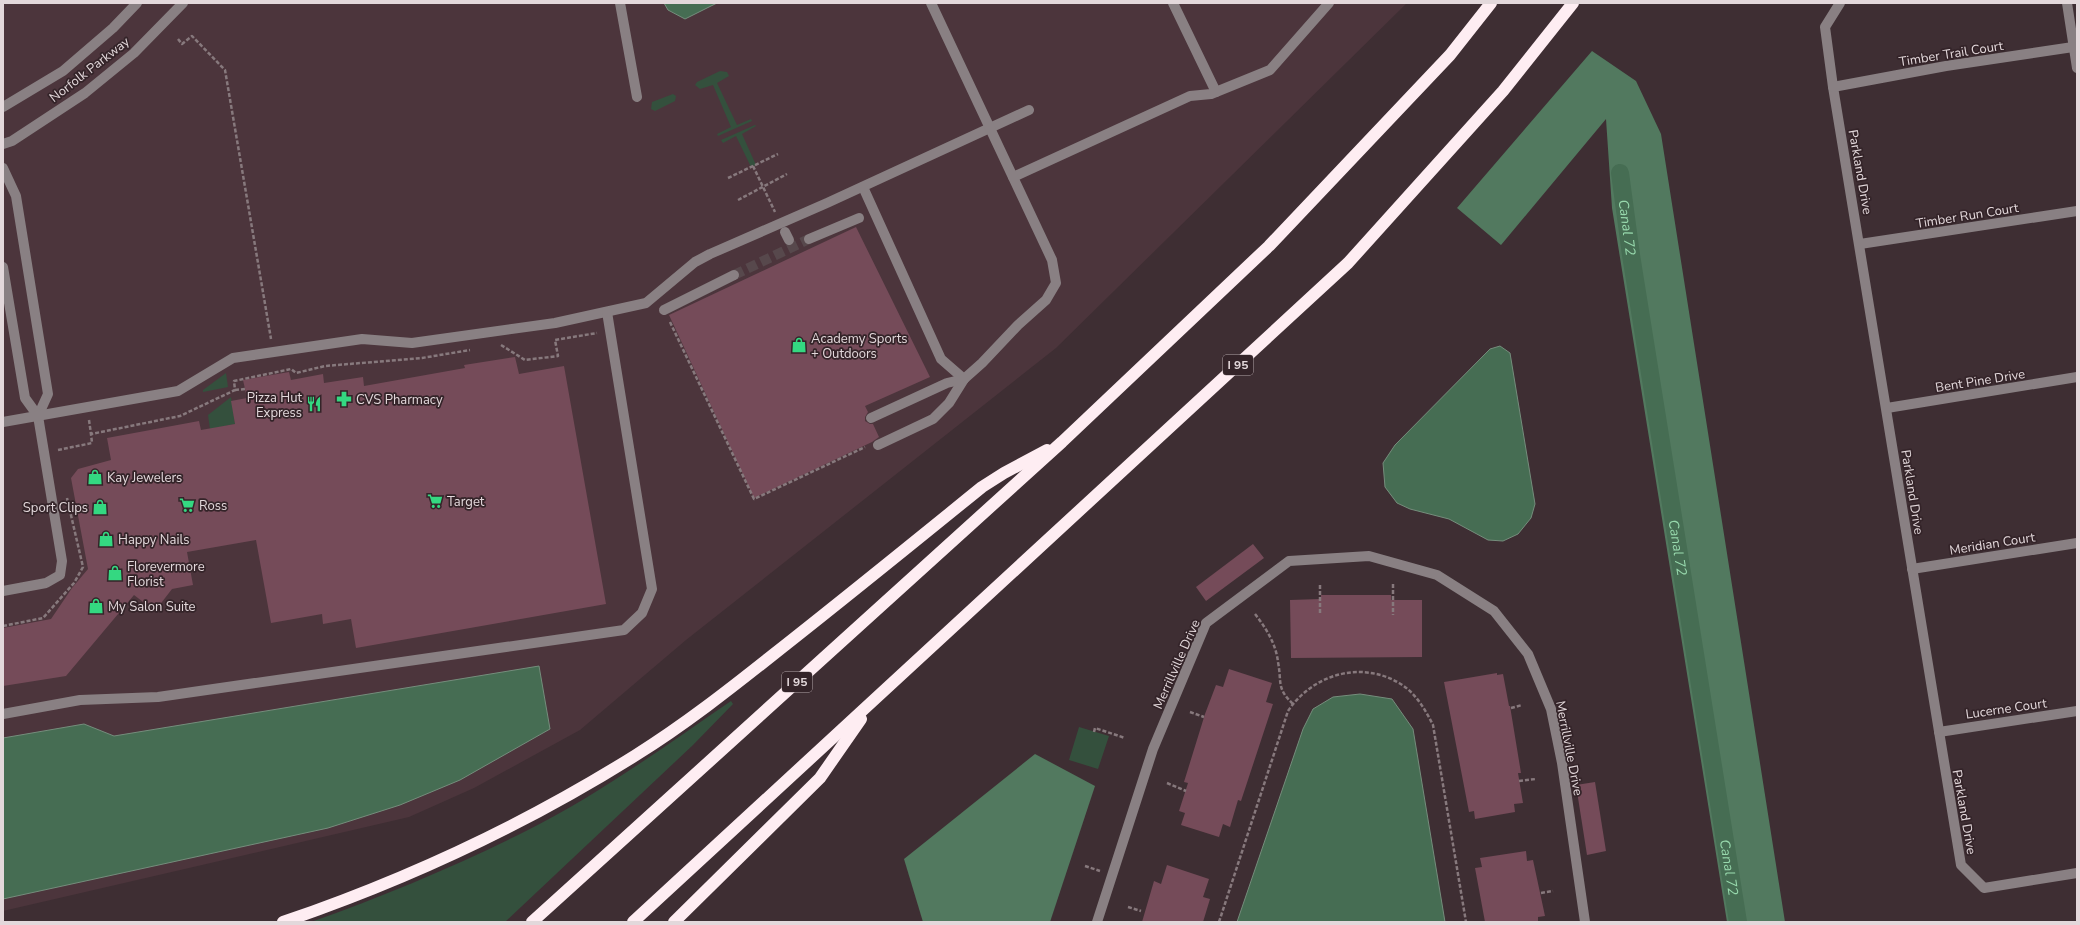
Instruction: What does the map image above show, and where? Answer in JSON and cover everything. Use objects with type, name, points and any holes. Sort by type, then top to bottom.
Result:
[{"type":"highway","name":"I 95","points":[[532,922],[1062,442],[1269,246],[1450,55],[1491,3]]},
{"type":"highway","name":"I 95","points":[[633,922],[799,771],[875,698],[1348,264],[1503,91],[1574,3]]},
{"type":"highway","points":[[283,922],[332,905],[439,862],[542,810],[637,755],[727,692],[982,487],[1004,473],[1062,442]]},
{"type":"highway","points":[[674,922],[820,778],[875,698]]},
{"type":"street","name":"Norfolk Parkway","points":[[3,107],[63,70],[113,28],[137,3]]},
{"type":"street","name":"Norfolk Parkway","points":[[3,144],[12,141],[84,93],[134,53],[183,3]]},
{"type":"street","points":[[620,3],[637,97]]},
{"type":"street","points":[[878,445],[933,419],[949,403],[964,379],[982,364],[1018,325],[1046,300],[1056,283],[1052,260],[931,3]]},
{"type":"street","points":[[1173,3],[1216,92]]},
{"type":"street","points":[[1013,177],[1190,96],[1216,92],[1270,70],[1329,3]]},
{"type":"street","name":"Parkland Drive","points":[[1840,3],[1825,27],[1833,87],[1961,865],[1984,888],[2077,873]]},
{"type":"street","points":[[2067,3],[2077,68]]},
{"type":"street","name":"Timber Trail Court","points":[[1833,87],[1946,66],[2074,47]]},
{"type":"street","points":[[3,422],[178,391],[233,358],[362,339],[412,344],[555,323],[646,303],[695,262],[785,232],[863,187],[989,127],[1029,110]]},
{"type":"street","points":[[3,168],[16,196],[48,394],[38,416]]},
{"type":"street","points":[[863,187],[941,359],[964,379]]},
{"type":"street","name":"Timber Run Court","points":[[1860,244],[2077,211]]},
{"type":"street","points":[[809,239],[859,218]]},
{"type":"street","points":[[3,267],[25,398],[38,416],[62,561],[60,575],[46,583],[3,591]]},
{"type":"street","points":[[663,310],[734,275]]},
{"type":"street","points":[[3,714],[80,700],[158,697],[624,630],[642,613],[652,589],[607,312]]},
{"type":"street","name":"Bent Pine Drive","points":[[1887,408],[2077,377]]},
{"type":"street","points":[[870,418],[948,383],[964,379]]},
{"type":"street","name":"Meridian Court","points":[[1912,569],[2077,543]]},
{"type":"street","name":"Merrillville Drive","points":[[1097,922],[1153,749],[1206,623],[1289,561],[1369,556],[1437,575],[1494,610],[1528,654],[1551,709],[1562,763],[1585,922]]},
{"type":"street","name":"Lucerne Court","points":[[1939,732],[2077,711]]},
{"type":"path","points":[[178,39],[182,44],[192,36],[225,70],[273,352],[270,363],[271,373]]},
{"type":"path","points":[[728,178],[778,154]]},
{"type":"path","points":[[752,166],[785,232]]},
{"type":"path","points":[[738,200],[787,174]]},
{"type":"path","points":[[663,310],[754,499],[870,446],[878,445]]},
{"type":"path","points":[[494,346],[502,345],[525,360],[558,356],[555,340],[595,334]]},
{"type":"path","points":[[235,390],[234,381],[292,369],[296,373],[325,366],[422,358],[473,350]]},
{"type":"path","points":[[91,434],[180,416],[235,390],[245,389]]},
{"type":"path","points":[[59,456],[58,448],[92,443],[86,407]]},
{"type":"path","points":[[3,626],[43,618],[74,583],[83,567],[66,495]]},
{"type":"path","points":[[1393,584],[1394,615]]},
{"type":"path","points":[[1320,585],[1320,615]]},
{"type":"path","points":[[1255,614],[1272,642],[1278,662],[1279,685],[1283,695],[1293,704]]},
{"type":"path","points":[[1218,922],[1283,725],[1293,704],[1311,686],[1333,676],[1350,672],[1367,672],[1399,683],[1411,693],[1426,710],[1433,725],[1466,922]]},
{"type":"path","points":[[1511,708],[1522,706]]},
{"type":"path","points":[[1190,712],[1204,717]]},
{"type":"path","points":[[1094,732],[1095,728],[1125,738]]},
{"type":"path","points":[[1519,782],[1536,779]]},
{"type":"path","points":[[1167,783],[1186,791]]},
{"type":"path","points":[[1085,866],[1100,871]]},
{"type":"path","points":[[1541,893],[1553,891]]},
{"type":"path","points":[[1128,907],[1141,911]]},
{"type":"shaded area","points":[[3,3],[1407,3],[1056,348],[686,640],[580,730],[474,788],[409,817],[3,911]]},
{"type":"shaded area","points":[[664,3],[717,3],[685,19],[668,10]]},
{"type":"shaded area","points":[[1592,51],[1636,81],[1661,134],[1785,922],[1727,922],[1612,208],[1606,119],[1501,245],[1457,208]]},
{"type":"shaded area","points":[[720,71],[727,72],[729,76],[717,83],[737,125],[751,119],[752,121],[718,136],[717,134],[731,127],[713,85],[700,89],[695,85],[697,82]]},
{"type":"shaded area","points":[[673,94],[676,96],[675,101],[655,111],[651,109],[652,102]]},
{"type":"shaded area","points":[[755,125],[756,126],[742,134],[756,165],[751,167],[736,136],[723,143],[721,140]]},
{"type":"shaded area","points":[[1500,346],[1510,353],[1535,504],[1531,518],[1518,534],[1503,541],[1488,540],[1449,519],[1410,509],[1397,503],[1385,487],[1383,463],[1395,445],[1490,349]]},
{"type":"shaded area","points":[[226,373],[228,387],[203,392],[203,390]]},
{"type":"shaded area","points":[[231,397],[235,424],[210,429],[208,415]]},
{"type":"shaded area","points":[[539,666],[550,729],[460,780],[400,805],[328,828],[3,899],[3,738],[84,724],[114,736]]},
{"type":"shaded area","points":[[1360,694],[1392,699],[1413,729],[1445,922],[1237,922],[1303,729],[1313,709],[1333,697]]},
{"type":"shaded area","points":[[731,701],[733,704],[693,745],[505,922],[311,922],[393,891],[500,844],[553,817],[630,770]]},
{"type":"shaded area","points":[[1079,727],[1109,736],[1098,769],[1069,760]]},
{"type":"shaded area","points":[[1035,754],[1095,786],[1050,922],[923,922],[904,859]]},
{"type":"building","name":"Academy Sports + Outdoors","points":[[856,227],[930,377],[865,406],[868,412],[865,417],[865,421],[873,424],[879,437],[872,442],[754,498],[669,315]]},
{"type":"building","points":[[515,357],[519,374],[564,366],[606,604],[356,648],[351,619],[323,624],[322,614],[271,623],[256,540],[187,552],[193,585],[172,589],[155,611],[134,595],[66,676],[3,686],[3,628],[51,619],[72,588],[88,569],[71,478],[78,469],[111,460],[107,438],[199,421],[201,430],[235,424],[231,401],[247,398],[243,380],[289,372],[291,380],[323,374],[324,383],[363,377],[364,386],[465,368],[464,365]]},
{"type":"building","points":[[1253,544],[1264,558],[1206,601],[1196,587]]},
{"type":"building","points":[[1321,595],[1391,595],[1391,600],[1422,600],[1422,657],[1291,658],[1290,600],[1321,599]]},
{"type":"building","points":[[1229,669],[1272,683],[1266,702],[1273,704],[1241,801],[1238,800],[1230,827],[1223,824],[1219,837],[1181,825],[1185,813],[1179,811],[1188,783],[1184,782],[1205,714],[1216,685],[1223,687]]},
{"type":"building","points":[[1497,673],[1497,675],[1503,674],[1510,706],[1521,773],[1518,773],[1523,803],[1514,804],[1515,812],[1475,819],[1474,811],[1469,812],[1444,682]]},
{"type":"building","points":[[1595,782],[1606,851],[1587,855],[1576,785]]},
{"type":"building","points":[[1526,851],[1527,861],[1533,860],[1545,916],[1538,917],[1538,922],[1485,922],[1475,868],[1482,867],[1480,858]]},
{"type":"building","points":[[1167,865],[1209,879],[1203,897],[1210,899],[1203,922],[1142,922],[1154,881],[1161,884]]},
{"type":"waterway","name":"Canal 72","points":[[1620,173],[1631,255],[1738,922]]},
{"type":"tunnel","points":[[734,275],[809,239]]},
{"type":"place","name":"Academy Sports + Outdoors","points":[[799,345]]},
{"type":"place","name":"CVS Pharmacy","points":[[344,399]]},
{"type":"place","name":"Pizza Hut Express","points":[[314,404]]},
{"type":"place","name":"Kay Jewelers","points":[[95,477]]},
{"type":"place","name":"Target","points":[[435,501]]},
{"type":"place","name":"Ross","points":[[187,505]]},
{"type":"place","name":"Sport Clips","points":[[100,507]]},
{"type":"place","name":"Happy Nails","points":[[106,539]]},
{"type":"place","name":"Florevermore Florist","points":[[115,573]]},
{"type":"place","name":"My Salon Suite","points":[[96,606]]}]
